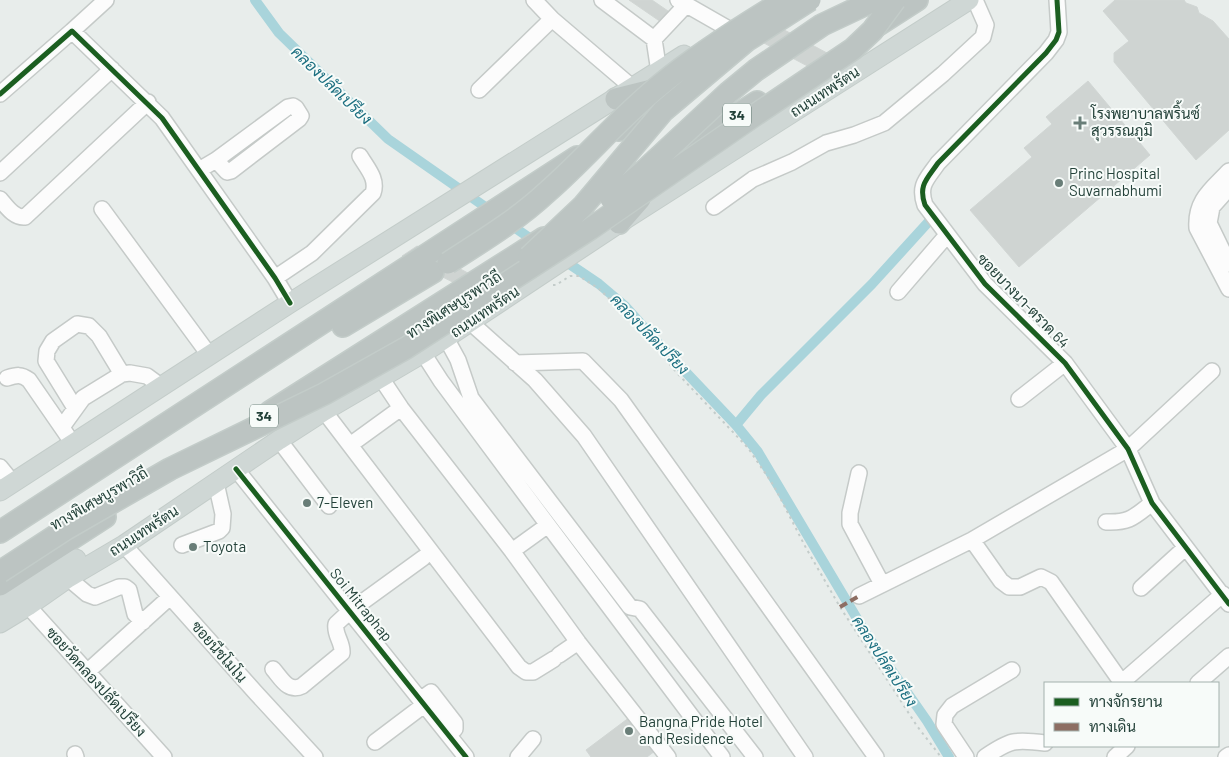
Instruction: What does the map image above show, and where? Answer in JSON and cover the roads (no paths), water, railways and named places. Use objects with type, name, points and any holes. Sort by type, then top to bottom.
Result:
[{"type":"highway","name":"ทางพิเศษบูรพาวิถี","points":[[0,542],[361,315],[494,234],[547,192],[634,108],[686,64],[785,0]]},
{"type":"highway","points":[[529,252],[588,199],[663,111],[746,41],[810,0]]},
{"type":"highway","points":[[0,532],[695,80],[824,0]]},
{"type":"highway","name":"ทางพิเศษบูรพาวิถี","points":[[0,560],[61,521],[165,461],[319,386],[402,339],[624,189],[704,114],[756,70],[822,25],[875,0]]},
{"type":"highway","points":[[0,572],[66,529],[170,469],[324,394],[406,348],[535,266],[853,49],[873,30],[895,0]]},
{"type":"highway","name":"ถนนเทพรัตน","points":[[0,585],[529,252],[557,229],[917,0]]},
{"type":"highway","points":[[624,93],[695,80]]},
{"type":"highway","points":[[618,223],[687,147]]},
{"type":"main road","points":[[6,487],[290,303],[772,0]]},
{"type":"main road","name":"ถนนเทพรัตน","points":[[0,623],[124,544],[278,440],[423,353],[618,223],[969,0]]},
{"type":"main road","points":[[0,606],[178,498],[216,483]]},
{"type":"street","points":[[0,94],[106,0]]},
{"type":"street","points":[[534,0],[624,93]]},
{"type":"street","points":[[602,0],[654,39],[659,72]]},
{"type":"street","points":[[714,207],[753,179],[792,162],[826,143],[854,135],[884,123],[943,74],[983,37],[986,24],[975,0]]},
{"type":"street","name":"ซอยบางนา-ตราด 64","points":[[1057,0],[1059,28],[1056,40],[1046,54],[938,163],[925,180],[922,188],[925,204],[985,284],[1065,364],[1128,449],[1152,503],[1226,599]]},
{"type":"street","points":[[654,39],[682,3],[726,28]]},
{"type":"street","points":[[479,90],[552,19]]},
{"type":"street","points":[[72,30],[148,102],[162,118],[275,278],[290,303]]},
{"type":"street","points":[[0,173],[112,69]]},
{"type":"street","points":[[0,199],[15,215],[20,218],[25,217],[148,102]]},
{"type":"street","points":[[199,170],[216,160],[288,106],[293,106],[300,112],[301,116],[299,119],[230,171],[224,171],[216,160]]},
{"type":"street","points":[[275,278],[312,253],[373,194],[376,186],[375,180],[360,156]]},
{"type":"street","points":[[1229,171],[1202,200],[1197,213],[1197,228],[1229,289]]},
{"type":"street","points":[[1229,188],[1212,207],[1209,223],[1229,264]]},
{"type":"street","points":[[102,209],[210,356]]},
{"type":"street","points":[[898,292],[947,235]]},
{"type":"street","points":[[470,322],[535,380],[584,436],[805,757]]},
{"type":"street","points":[[75,408],[46,361],[47,351],[52,340],[77,324],[89,326],[99,336],[122,374]]},
{"type":"street","points":[[446,338],[458,360],[471,398],[630,607],[640,610],[755,757]]},
{"type":"street","points":[[423,353],[441,381],[616,618],[722,757]]},
{"type":"street","points":[[515,363],[583,361],[621,400],[876,757]]},
{"type":"street","points":[[1019,399],[1065,364]]},
{"type":"street","points":[[858,596],[972,540],[1128,449],[1212,371]]},
{"type":"street","points":[[62,427],[83,398],[122,374],[130,373],[147,376],[162,387]]},
{"type":"street","points":[[7,378],[17,375],[24,376],[30,380],[73,444]]},
{"type":"street","points":[[381,378],[400,408],[512,551],[578,642],[668,757]]},
{"type":"street","points":[[350,444],[400,408]]},
{"type":"street","points":[[324,411],[519,667],[526,672],[533,672],[578,642]]},
{"type":"street","points":[[278,440],[329,506]]},
{"type":"street","points":[[0,467],[6,487]]},
{"type":"street","name":"Soi Mitraphap","points":[[236,470],[422,702]]},
{"type":"street","points":[[860,473],[850,513],[850,524],[882,584]]},
{"type":"street","points":[[182,545],[222,528],[223,514],[216,483]]},
{"type":"street","points":[[1106,522],[1121,523],[1152,503]]},
{"type":"street","points":[[512,551],[548,525]]},
{"type":"street","points":[[972,540],[1001,581],[1009,587],[1020,587],[1041,577],[1051,582],[1120,682]]},
{"type":"street","name":"ซอยนีชโมโน","points":[[124,544],[315,757]]},
{"type":"street","points":[[1140,588],[1185,548]]},
{"type":"street","points":[[273,669],[288,686],[294,688],[302,686],[342,653],[342,648],[335,632],[336,624],[350,611],[423,558]]},
{"type":"street","points":[[68,578],[87,594],[95,597],[120,587],[125,587],[129,590],[136,614],[143,622]]},
{"type":"street","points":[[87,672],[170,597]]},
{"type":"street","points":[[1122,682],[1226,599]]},
{"type":"street","name":"ซอยวัดคลองปลัดเปรียง","points":[[28,606],[164,757]]},
{"type":"street","points":[[1199,682],[1229,656]]},
{"type":"street","points":[[966,757],[944,724],[945,715],[952,706],[1012,670]]},
{"type":"street","points":[[375,742],[431,692],[455,722],[455,729],[449,735],[466,757]]},
{"type":"street","points":[[518,757],[533,739]]},
{"type":"street","points":[[984,757],[1014,740],[1044,743]]},
{"type":"street","points":[[1115,757],[1127,747]]},
{"type":"waterway","name":"คลองปลัดเปรียง","points":[[255,0],[279,33],[388,139],[494,213]]},
{"type":"waterway","points":[[736,425],[761,395],[872,284],[932,218]]},
{"type":"waterway","name":"คลองปลัดเปรียง","points":[[508,223],[537,243]]},
{"type":"waterway","name":"คลองปลัดเปรียง","points":[[562,259],[599,284],[625,306],[736,425],[758,452],[865,632],[927,721],[949,757]]},
{"type":"place","name":"โรงพยาบาลพริ้นซ์ สุวรรณภูมิ","points":[[1080,123]]},
{"type":"place","name":"Princ Hospital Suvarnabhumi","points":[[1059,183]]},
{"type":"place","name":"7-Eleven","points":[[307,503]]},
{"type":"place","name":"Toyota","points":[[193,547]]},
{"type":"place","name":"Bangna Pride Hotel and Residence","points":[[629,731]]}]
